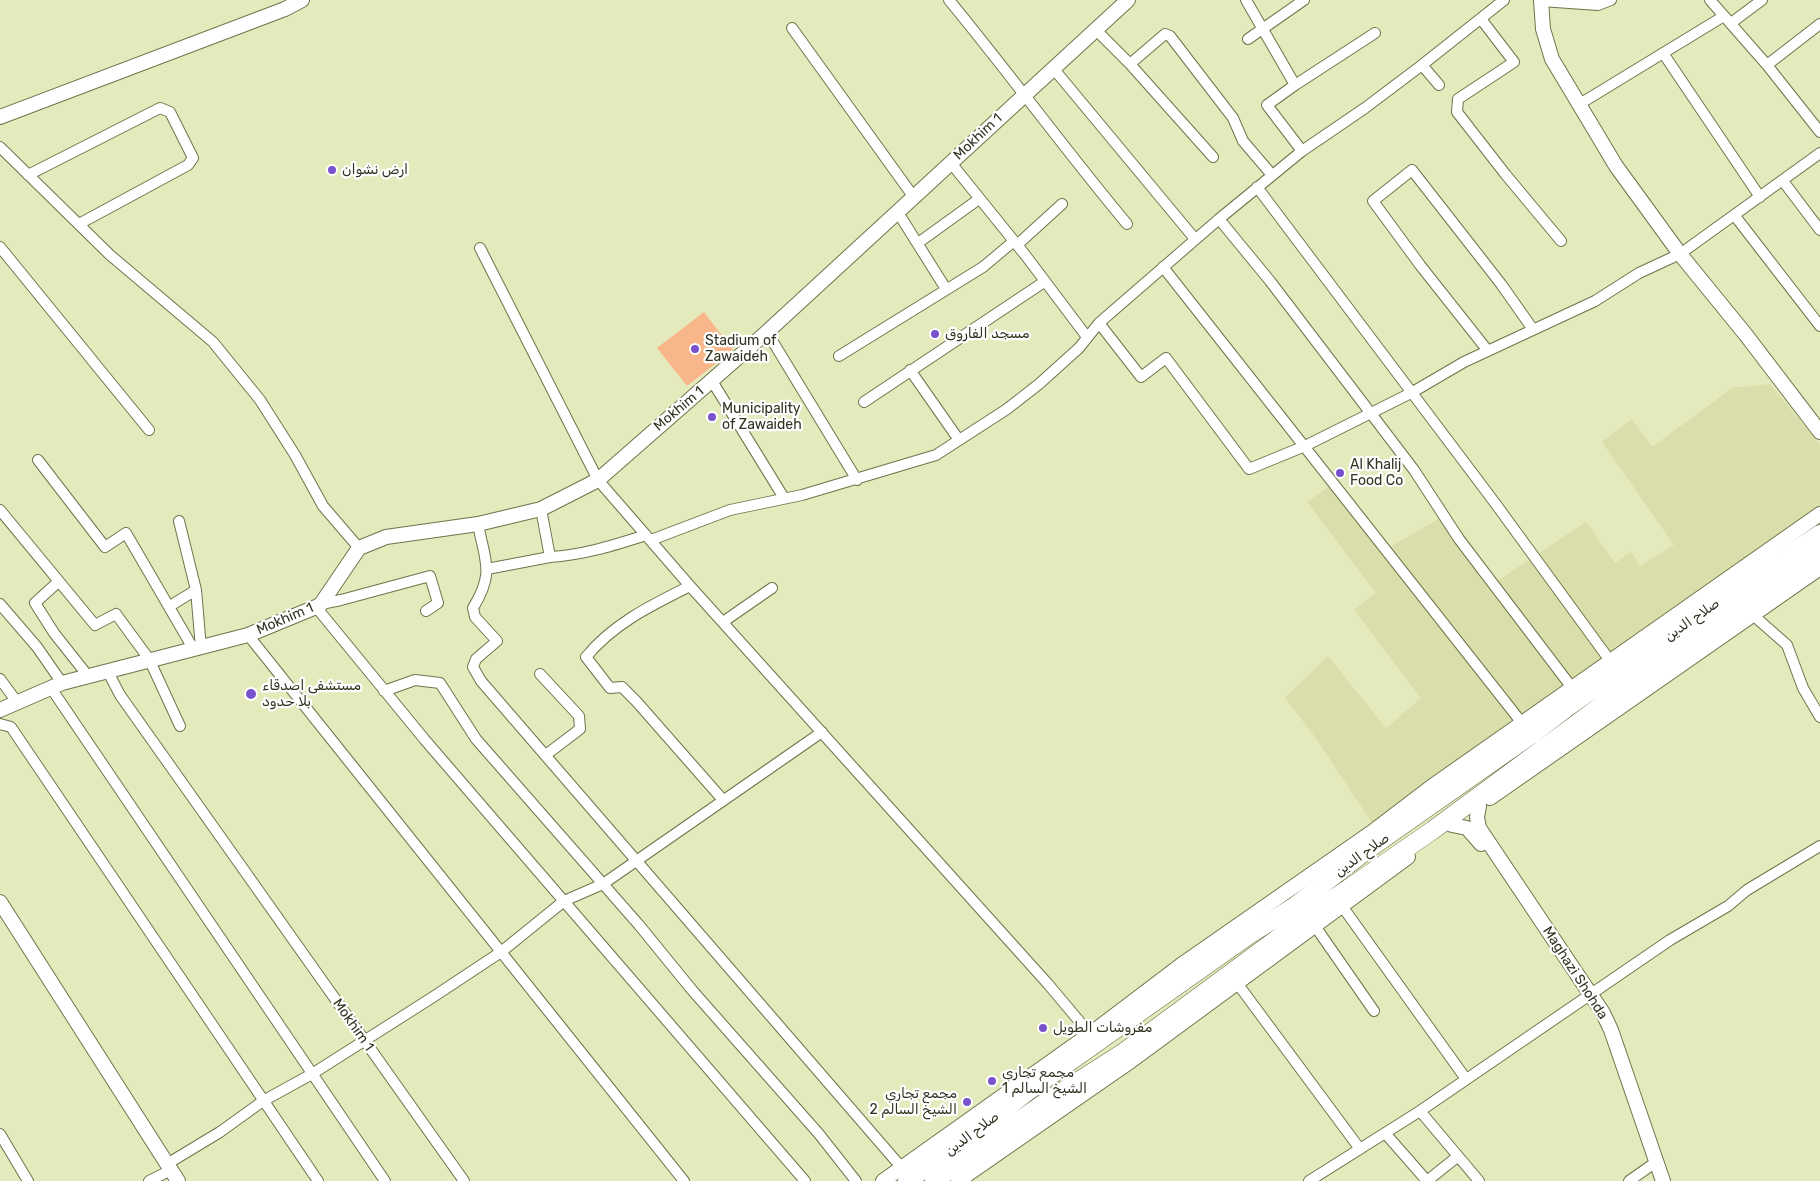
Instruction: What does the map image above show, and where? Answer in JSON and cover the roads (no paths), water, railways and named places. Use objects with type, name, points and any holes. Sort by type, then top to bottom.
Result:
[{"type":"highway","name":"صلاح الدين","points":[[904,1175],[968,1138],[1028,1092],[1190,979],[1249,935],[1304,918],[1363,853],[1437,803],[1709,608],[1820,534]]},
{"type":"highway","name":"صلاح الدين","points":[[934,1181],[1044,1102],[1124,1052],[1304,918],[1449,822],[1629,685],[1820,553]]},
{"type":"highway","points":[[1437,803],[1444,807],[1449,822]]},
{"type":"highway","points":[[1172,972],[1190,979]]},
{"type":"highway","points":[[949,1136],[968,1138]]},
{"type":"street","points":[[0,117],[283,5],[302,0]]},
{"type":"street","points":[[949,0],[1127,224]]},
{"type":"street","name":"Mokhim 1","points":[[0,710],[57,686],[107,670],[248,635],[319,605],[359,548],[386,537],[478,524],[541,509],[598,480],[767,332],[912,196],[951,163],[1128,0]]},
{"type":"street","points":[[1246,0],[1295,85]]},
{"type":"street","points":[[1248,39],[1304,0]]},
{"type":"street","points":[[487,569],[550,557],[570,556],[648,538],[730,510],[857,480],[936,455],[1007,409],[1031,390],[1079,348],[1099,323],[1257,187],[1302,151],[1365,108],[1422,65],[1504,0]]},
{"type":"street","points":[[1607,1],[1598,5],[1542,0],[1543,29],[1552,59],[1616,166],[1680,254],[1746,335],[1820,432]]},
{"type":"street","points":[[1710,0],[1767,65],[1820,132]]},
{"type":"street","points":[[1578,105],[1663,53],[1762,0]]},
{"type":"street","points":[[1481,18],[1514,62],[1458,99],[1457,112],[1561,241]]},
{"type":"street","points":[[1767,65],[1820,24]]},
{"type":"street","points":[[792,28],[912,196]]},
{"type":"street","points":[[1096,30],[1130,64],[1212,158]]},
{"type":"street","points":[[1302,151],[1267,105],[1375,33]]},
{"type":"street","points":[[1130,64],[1156,40],[1165,34],[1170,36],[1233,118],[1243,141],[1272,175]]},
{"type":"street","points":[[1663,53],[1760,198]]},
{"type":"street","points":[[1422,65],[1439,84]]},
{"type":"street","points":[[1053,68],[1196,239]]},
{"type":"street","points":[[28,175],[160,108],[170,112],[192,158],[188,165],[79,224]]},
{"type":"street","points":[[0,147],[110,255],[213,342],[260,400],[295,454],[323,506],[359,548]]},
{"type":"street","points":[[1099,323],[1141,377],[1166,358],[1249,469],[1305,446],[1532,328],[1595,301],[1640,273],[1680,254],[1820,153]]},
{"type":"street","points":[[951,163],[1016,243],[1087,337]]},
{"type":"street","points":[[1488,351],[1420,265],[1373,201],[1412,170],[1501,284],[1532,328]]},
{"type":"street","points":[[1783,181],[1820,230]]},
{"type":"street","points":[[1257,187],[1495,503],[1610,662]]},
{"type":"street","points":[[918,243],[979,199]]},
{"type":"street","points":[[838,356],[982,267],[1016,243],[1062,204]]},
{"type":"street","points":[[897,211],[946,289]]},
{"type":"street","points":[[1735,216],[1820,326]]},
{"type":"street","points":[[1219,219],[1276,288],[1414,470],[1459,539],[1574,688]]},
{"type":"street","points":[[0,247],[149,430]]},
{"type":"street","points":[[480,248],[598,480],[690,586],[1048,984],[1090,1034]]},
{"type":"street","points":[[1163,267],[1522,723]]},
{"type":"street","points":[[864,402],[1044,282]]},
{"type":"street","points":[[767,332],[857,480]]},
{"type":"street","points":[[910,370],[958,440]]},
{"type":"street","points":[[712,381],[784,498]]},
{"type":"street","points":[[38,460],[105,547],[126,533],[197,649]]},
{"type":"street","points":[[541,509],[550,557]]},
{"type":"street","points":[[0,510],[95,626],[116,614],[149,660],[180,726]]},
{"type":"street","points":[[884,1181],[904,1175],[949,1136],[1172,972],[1364,838],[1431,787],[1820,514]]},
{"type":"street","points":[[178,521],[196,590],[197,649]]},
{"type":"street","points":[[478,524],[487,569],[485,589],[473,608],[475,617],[497,641],[476,659],[473,667],[481,681],[547,754],[904,1175]]},
{"type":"street","points":[[958,1181],[1128,1064],[1237,983],[1304,918],[1342,906],[1449,822],[1479,806],[1820,568]]},
{"type":"street","points":[[426,611],[438,603],[430,576],[319,605],[384,691],[805,1181]]},
{"type":"street","points":[[58,582],[35,603],[54,633],[88,676]]},
{"type":"street","points":[[690,586],[640,611],[598,642],[586,657],[610,688],[622,687],[636,701],[723,800]]},
{"type":"street","points":[[723,622],[772,588]]},
{"type":"street","points":[[170,606],[196,590]]},
{"type":"street","points":[[0,604],[37,647],[57,686],[312,1074],[385,1181]]},
{"type":"street","points":[[1753,615],[1787,645],[1803,688],[1820,717]]},
{"type":"street","points":[[248,635],[684,1181]]},
{"type":"street","name":"Mokhim 1","points":[[107,670],[120,695],[464,1181]]},
{"type":"street","points":[[540,674],[579,716],[580,729],[547,754]]},
{"type":"street","points":[[0,679],[17,702]]},
{"type":"street","points":[[384,691],[415,680],[440,683],[476,740],[819,1134],[856,1181]]},
{"type":"street","points":[[0,724],[11,727],[318,1181]]},
{"type":"street","points":[[149,1181],[172,1172],[220,1132],[263,1101],[312,1074],[501,952],[564,901],[602,884],[822,732]]},
{"type":"street","name":"Maghazi Shohda","points":[[1479,806],[1477,817],[1479,828],[1588,997]]},
{"type":"street","name":"Maghazi Shohda","points":[[1449,822],[1473,832],[1611,1030],[1653,1164],[1655,1181]]},
{"type":"street","points":[[1310,1181],[1420,1111],[1670,940],[1728,906],[1747,890],[1820,846]]},
{"type":"street","points":[[0,902],[113,1076],[172,1172]]},
{"type":"street","points":[[1342,906],[1466,1080]]},
{"type":"street","points":[[1304,918],[1374,1011]]},
{"type":"street","points":[[1237,983],[1360,1149]]},
{"type":"street","points":[[1420,1111],[1479,1181]]},
{"type":"street","points":[[1385,1133],[1427,1181],[1457,1157]]},
{"type":"street","points":[[0,1134],[28,1181]]},
{"type":"street","points":[[1629,1181],[1653,1164]]},
{"type":"street","name":"Maghazi Shohda","points":[[1653,1164],[1663,1181]]},
{"type":"place","name":"ارض نشوان","points":[[332,170]]},
{"type":"place","name":"مسجد الفاروق","points":[[935,334]]},
{"type":"place","name":"Stadium of Zawaideh","points":[[695,349]]},
{"type":"place","name":"Municipality of Zawaideh","points":[[712,417]]},
{"type":"place","name":"Al Khalij Food Co","points":[[1340,473]]},
{"type":"place","name":"مستشفى اصدقاء بلا حدود","points":[[251,694]]},
{"type":"place","name":"مفروشات الطويل","points":[[1043,1028]]},
{"type":"place","name":"مجمع تجاري الشيخ السالم 1","points":[[992,1081]]},
{"type":"place","name":"مجمع تجاري الشيخ السالم 2","points":[[967,1102]]}]
